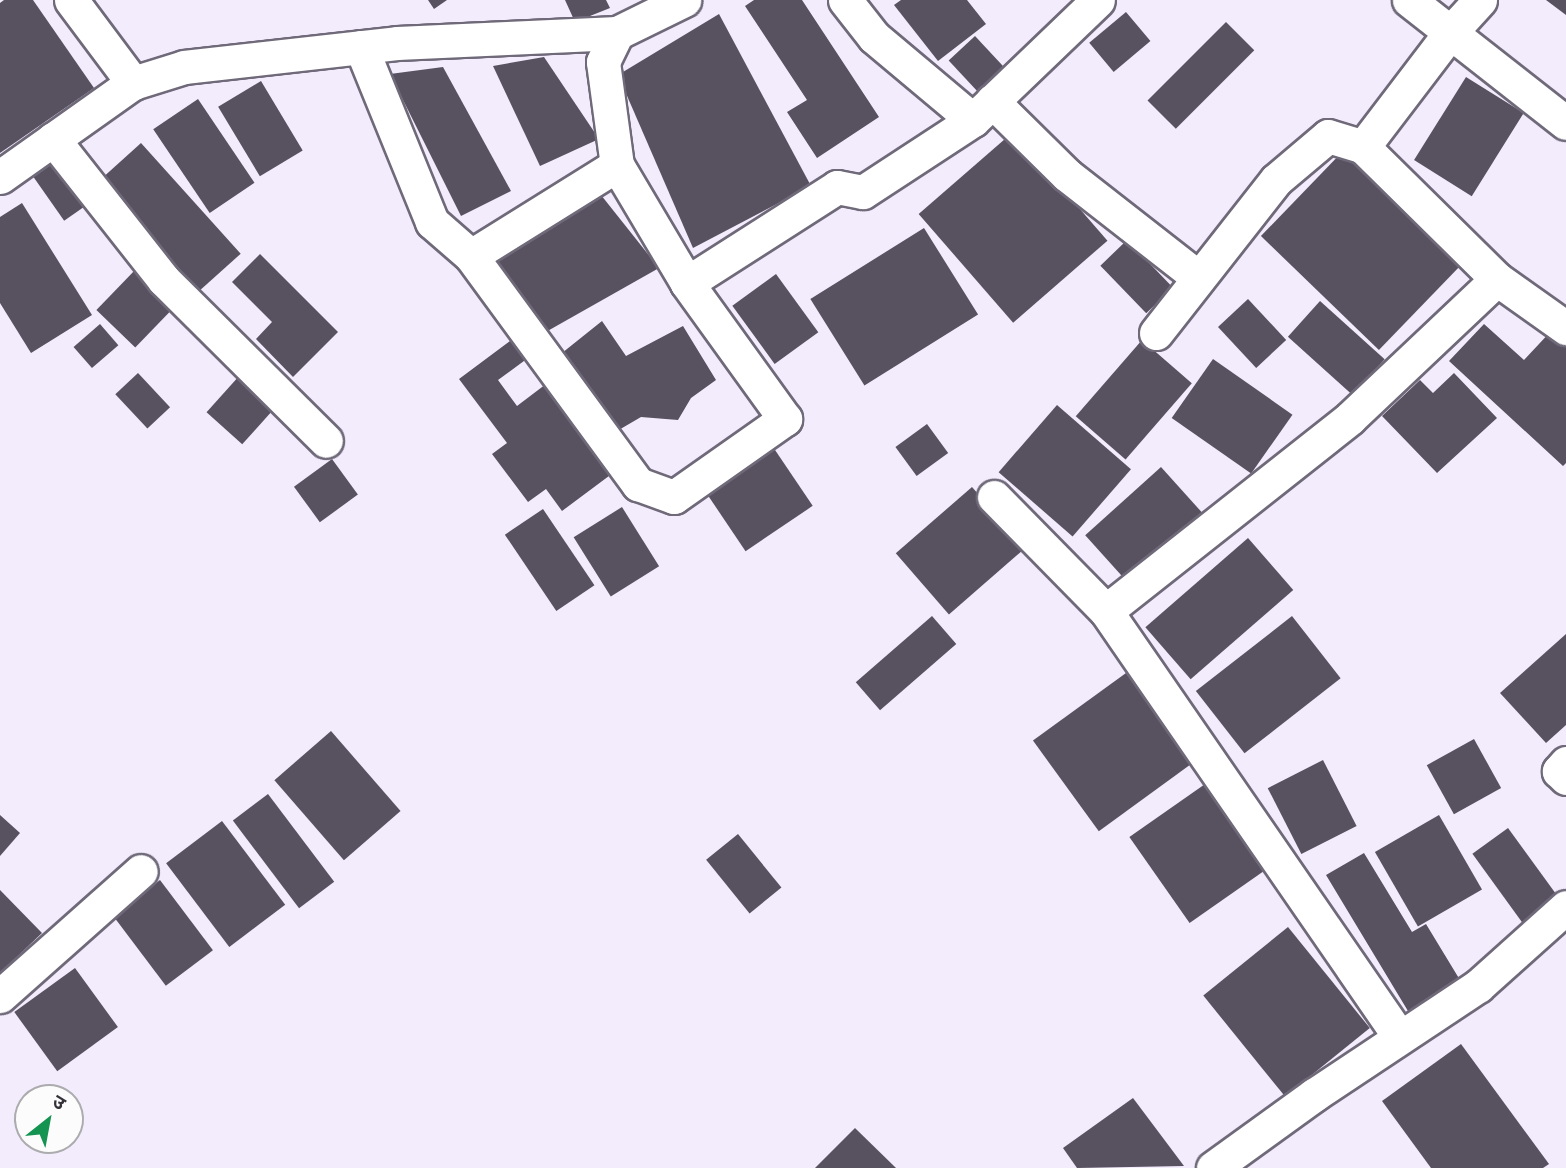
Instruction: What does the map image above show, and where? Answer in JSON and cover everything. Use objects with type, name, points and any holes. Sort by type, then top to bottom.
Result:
[{"type":"street","points":[[71,0],[132,83]]},
{"type":"street","points":[[0,177],[132,83],[184,67],[361,47],[617,33],[684,0]]},
{"type":"street","points":[[845,0],[874,37],[983,111],[1199,278]]},
{"type":"street","points":[[687,283],[837,187],[863,192],[983,111],[1098,0]]},
{"type":"street","points":[[1409,0],[1566,123]]},
{"type":"street","points":[[1363,147],[1449,34],[1480,0]]},
{"type":"street","points":[[361,47],[432,222],[471,257],[638,484],[674,498],[785,419],[687,283],[617,165],[603,62],[617,33]]},
{"type":"street","points":[[1156,332],[1276,180],[1328,136],[1363,147],[1497,279],[1566,328]]},
{"type":"street","points":[[53,139],[164,280],[326,441]]},
{"type":"street","points":[[471,257],[617,165]]},
{"type":"street","points":[[1106,611],[1350,418],[1497,279]]},
{"type":"street","points":[[994,497],[1106,611],[1399,1036]]},
{"type":"street","points":[[1566,763],[1559,771],[1566,778]]},
{"type":"street","points":[[0,996],[141,872]]},
{"type":"street","points":[[1213,1168],[1399,1036],[1478,986],[1566,907]]},
{"type":"building","points":[[4,0],[33,0],[94,88],[0,153],[0,3]]},
{"type":"building","points":[[428,0],[447,0],[434,9]]},
{"type":"building","points":[[565,0],[606,0],[610,8],[575,22]]},
{"type":"building","points":[[754,0],[802,0],[879,117],[817,158],[787,112],[807,100],[745,6]]},
{"type":"building","points":[[901,0],[967,0],[986,24],[938,61],[894,5]]},
{"type":"building","points":[[1546,0],[1566,0],[1566,15]]},
{"type":"building","points":[[1126,12],[1150,41],[1114,72],[1089,43]]},
{"type":"building","points":[[719,14],[811,186],[693,248],[618,75]]},
{"type":"building","points":[[1226,22],[1254,50],[1176,129],[1148,100]]},
{"type":"building","points":[[975,36],[1012,75],[985,100],[949,61]]},
{"type":"building","points":[[544,57],[599,139],[540,166],[493,66]]},
{"type":"building","points":[[443,67],[511,191],[461,216],[390,74]]},
{"type":"building","points":[[1466,77],[1524,113],[1472,196],[1414,160]]},
{"type":"building","points":[[261,81],[303,150],[260,176],[218,107]]},
{"type":"building","points":[[198,99],[254,183],[210,213],[153,129]]},
{"type":"building","points":[[1013,132],[1107,241],[1013,323],[919,214]]},
{"type":"building","points":[[141,143],[241,254],[198,292],[99,181]]},
{"type":"building","points":[[1345,149],[1463,263],[1379,350],[1261,236]]},
{"type":"building","points":[[58,158],[90,203],[64,221],[33,176]]},
{"type":"building","points":[[601,195],[659,268],[544,333],[490,261]]},
{"type":"building","points":[[22,203],[92,315],[31,353],[0,303],[0,217]]},
{"type":"building","points":[[924,228],[978,315],[864,386],[810,299]]},
{"type":"building","points":[[1127,240],[1173,287],[1146,313],[1100,266]]},
{"type":"building","points":[[260,254],[338,332],[293,377],[256,339],[272,322],[232,282]]},
{"type":"building","points":[[136,269],[175,307],[135,348],[96,310]]},
{"type":"building","points":[[776,274],[818,332],[775,364],[732,306]]},
{"type":"building","points":[[1248,299],[1286,340],[1256,368],[1218,327]]},
{"type":"building","points":[[1320,301],[1385,359],[1353,395],[1288,337]]},
{"type":"building","points":[[602,321],[626,356],[683,326],[716,380],[691,398],[678,420],[641,417],[617,431],[562,353]]},
{"type":"building","points":[[100,324],[118,345],[92,368],[74,347]]},
{"type":"building","points":[[1484,324],[1524,360],[1553,329],[1566,340],[1566,463],[1563,466],[1449,361]]},
{"type":"building","points":[[514,338],[528,358],[498,380],[517,406],[550,381],[617,470],[562,511],[546,489],[528,502],[492,454],[507,443],[459,379]]},
{"type":"building","points":[[1142,340],[1192,383],[1126,460],[1076,416]]},
{"type":"building","points":[[1213,359],[1292,415],[1251,474],[1172,418]]},
{"type":"building","points":[[138,373],[170,407],[147,429],[115,394]]},
{"type":"building","points":[[1454,373],[1497,418],[1437,473],[1382,416],[1420,380],[1433,393]]},
{"type":"building","points":[[240,375],[276,407],[242,444],[207,412]]},
{"type":"building","points":[[1057,405],[1131,469],[1073,536],[999,472]]},
{"type":"building","points":[[927,424],[948,453],[917,476],[895,447]]},
{"type":"building","points":[[773,447],[813,506],[746,551],[706,492]]},
{"type":"building","points":[[332,459],[358,495],[320,522],[294,487]]},
{"type":"building","points":[[1161,467],[1204,515],[1128,583],[1085,535]]},
{"type":"building","points":[[972,487],[1025,548],[949,614],[896,553]]},
{"type":"building","points":[[622,507],[659,566],[611,597],[574,537]]},
{"type":"building","points":[[543,509],[594,585],[556,611],[505,535]]},
{"type":"building","points":[[1248,538],[1293,590],[1191,679],[1145,627]]},
{"type":"building","points":[[932,616],[956,644],[880,710],[856,682]]},
{"type":"building","points":[[1292,616],[1341,678],[1244,753],[1196,691]]},
{"type":"building","points":[[1566,634],[1566,725],[1546,743],[1500,693]]},
{"type":"building","points":[[1126,673],[1192,764],[1099,831],[1033,741]]},
{"type":"building","points":[[331,731],[401,811],[344,860],[274,780]]},
{"type":"building","points":[[1474,739],[1501,788],[1454,814],[1427,765]]},
{"type":"building","points":[[1323,760],[1357,826],[1301,854],[1268,788]]},
{"type":"building","points":[[1208,782],[1268,868],[1190,923],[1129,837]]},
{"type":"building","points":[[268,794],[334,882],[299,908],[233,820]]},
{"type":"building","points":[[0,815],[20,833],[0,856]]},
{"type":"building","points":[[1439,815],[1482,889],[1418,926],[1375,852]]},
{"type":"building","points":[[222,821],[285,905],[229,947],[166,863]]},
{"type":"building","points":[[1508,828],[1559,898],[1523,923],[1472,854]]},
{"type":"building","points":[[738,834],[781,888],[750,913],[706,860]]},
{"type":"building","points":[[1364,853],[1412,932],[1426,924],[1463,985],[1411,1016],[1326,875]]},
{"type":"building","points":[[160,880],[213,950],[166,986],[113,916]]},
{"type":"building","points":[[0,890],[42,933],[0,973]]},
{"type":"building","points":[[1288,927],[1370,1028],[1285,1097],[1203,996]]},
{"type":"building","points":[[75,968],[118,1027],[57,1071],[14,1012]]},
{"type":"building","points":[[1461,1044],[1549,1164],[1543,1168],[1431,1168],[1382,1101]]},
{"type":"building","points":[[1133,1098],[1184,1166],[1077,1168],[1063,1148]]},
{"type":"building","points":[[855,1128],[896,1168],[815,1168]]}]
